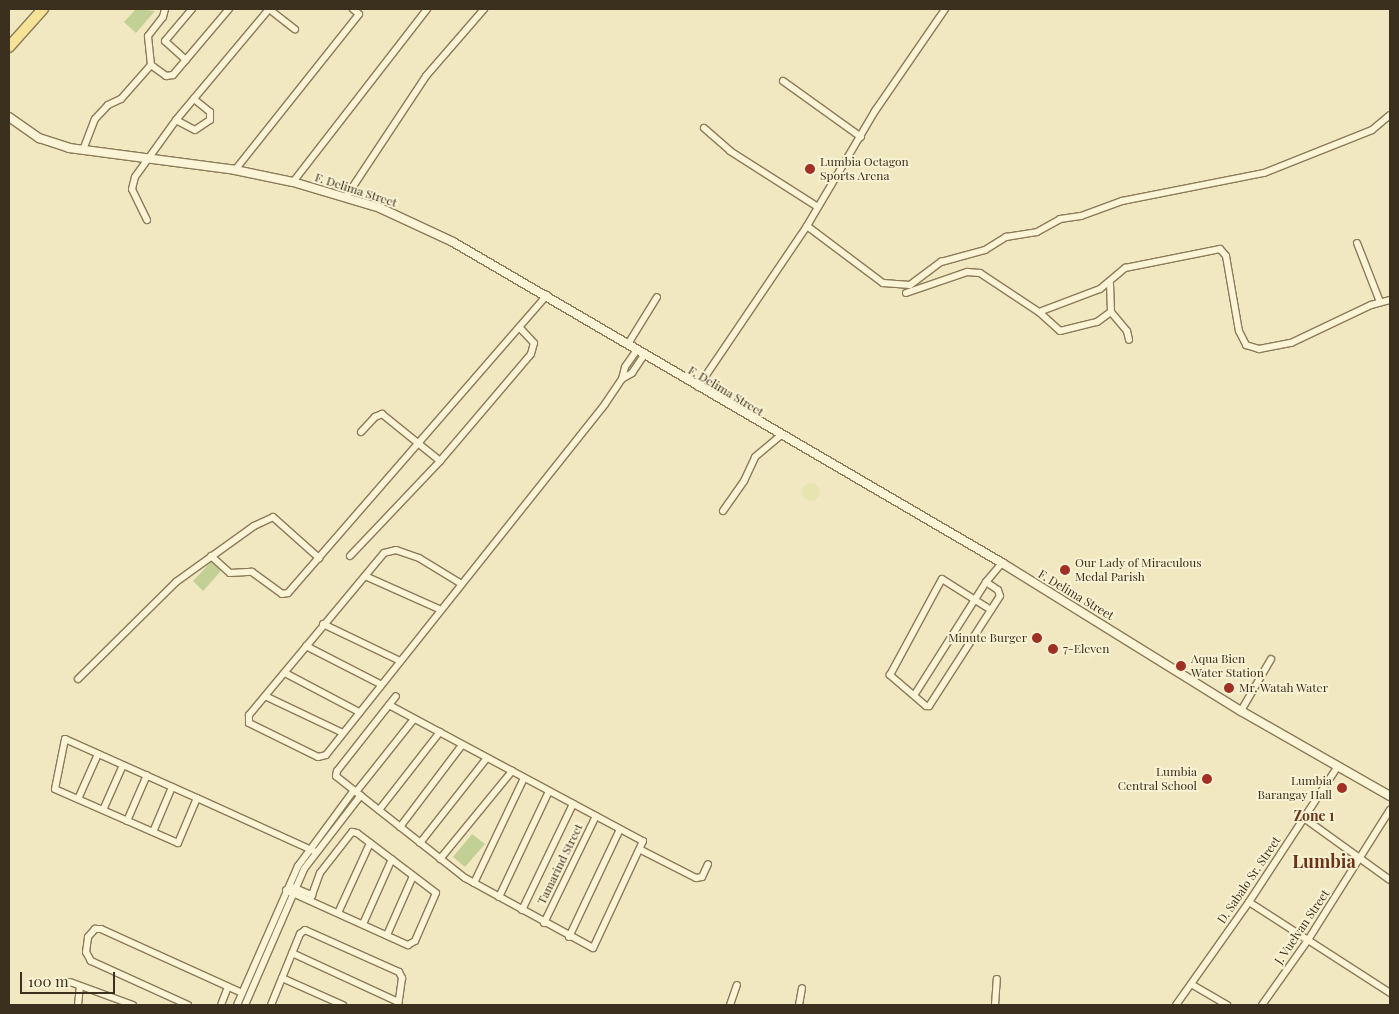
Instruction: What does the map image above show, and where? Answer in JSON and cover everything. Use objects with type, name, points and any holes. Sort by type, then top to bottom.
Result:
[{"type":"main road","points":[[9,47],[43,9]]},
{"type":"street","points":[[83,150],[92,122],[108,105],[121,99],[150,65],[148,36],[163,17],[165,9]]},
{"type":"street","points":[[186,60],[165,41],[192,9]]},
{"type":"street","points":[[150,65],[169,76],[186,60],[229,9]]},
{"type":"street","points":[[146,220],[132,189],[137,171],[176,120],[269,9],[296,29]]},
{"type":"street","points":[[235,170],[359,14],[352,9]]},
{"type":"street","points":[[293,182],[427,9]]},
{"type":"street","points":[[346,197],[426,76],[484,9]]},
{"type":"street","points":[[698,387],[808,226],[818,206],[861,137],[945,9]]},
{"type":"street","points":[[783,81],[861,137]]},
{"type":"street","points":[[176,120],[195,130],[210,120],[210,112],[194,99]]},
{"type":"street","points":[[808,226],[883,283],[910,286],[941,262],[985,250],[1006,237],[1038,232],[1060,219],[1081,216],[1122,201],[1264,173],[1372,130],[1390,115]]},
{"type":"street","name":"F. Delima Street","points":[[9,116],[39,138],[83,150],[235,170],[293,182],[346,197],[380,208],[453,242],[547,295],[780,436],[1002,563],[1241,711],[1390,796]]},
{"type":"street","points":[[704,128],[730,151],[818,206]]},
{"type":"street","points":[[1357,243],[1380,302]]},
{"type":"street","points":[[1039,312],[1110,284],[1125,268],[1220,249],[1226,256],[1239,331],[1246,345],[1259,349],[1291,343],[1380,302],[1390,300]]},
{"type":"street","points":[[906,293],[967,272],[980,273],[1039,312],[1060,331],[1097,322],[1111,312]]},
{"type":"street","points":[[1110,284],[1111,312],[1127,331],[1129,340]]},
{"type":"street","points":[[212,556],[230,573],[252,572],[285,595],[420,444],[547,295]]},
{"type":"street","points":[[628,344],[657,297]]},
{"type":"street","points":[[350,556],[440,461],[535,348],[532,339],[520,328]]},
{"type":"street","points":[[622,379],[625,367],[636,350]]},
{"type":"street","points":[[460,583],[419,558],[396,550],[384,553],[249,715],[250,723],[318,757],[326,755],[398,660],[460,583],[622,379],[632,373],[645,354]]},
{"type":"street","points":[[361,432],[375,417],[382,414],[440,461]]},
{"type":"street","points":[[723,511],[744,481],[755,457],[780,436]]},
{"type":"street","points":[[78,679],[176,582],[212,556],[273,517],[319,558]]},
{"type":"street","points":[[914,694],[986,582],[1002,563]]},
{"type":"street","points":[[365,576],[439,609]]},
{"type":"street","points":[[986,582],[1000,593],[991,610],[929,706],[926,706],[890,672],[941,580],[946,579],[991,610]]},
{"type":"street","points":[[323,624],[398,660]]},
{"type":"street","points":[[306,646],[380,684]]},
{"type":"street","points":[[1241,711],[1271,660]]},
{"type":"street","points":[[285,673],[359,712]]},
{"type":"street","points":[[265,696],[343,733]]},
{"type":"street","points":[[389,705],[643,841],[641,850],[593,948],[569,937],[474,883],[440,859],[357,793],[336,773],[396,696]]},
{"type":"street","points":[[313,850],[352,806],[357,793],[414,719]]},
{"type":"street","points":[[379,810],[440,732]]},
{"type":"street","points":[[197,798],[178,843],[55,790],[64,739],[123,765],[147,776],[197,798],[313,850]]},
{"type":"street","points":[[400,827],[462,745]]},
{"type":"street","points":[[78,799],[98,754]]},
{"type":"street","points":[[420,843],[486,758]]},
{"type":"street","points":[[103,810],[123,765]]},
{"type":"street","name":"D. Sabalo Sr. Street","points":[[1176,1005],[1249,902],[1338,766]]},
{"type":"street","points":[[440,859],[512,771]]},
{"type":"street","points":[[127,821],[147,776]]},
{"type":"street","points":[[474,883],[524,778]]},
{"type":"street","points":[[153,832],[172,787]]},
{"type":"street","points":[[499,897],[549,791]]},
{"type":"street","points":[[237,1005],[243,999],[290,889],[346,800],[357,793]]},
{"type":"street","points":[[346,800],[352,806]]},
{"type":"street","points":[[522,910],[573,804]]},
{"type":"street","name":"J. Vuelvan Street","points":[[1262,1005],[1308,940],[1390,810]]},
{"type":"street","name":"Tamarind Street","points":[[544,923],[596,816]]},
{"type":"street","points":[[1304,818],[1390,880]]},
{"type":"street","points":[[569,937],[620,829]]},
{"type":"street","points":[[290,889],[408,944],[415,941],[436,893],[370,843],[352,832],[320,873],[311,898]]},
{"type":"street","points":[[338,913],[370,843]]},
{"type":"street","points":[[641,850],[696,878],[702,877],[708,864]]},
{"type":"street","points":[[363,924],[392,860]]},
{"type":"street","points":[[387,935],[413,876]]},
{"type":"street","points":[[1249,902],[1390,992]]},
{"type":"street","points":[[188,1005],[91,961],[86,952],[88,937],[95,930],[101,928],[228,986],[243,999]]},
{"type":"street","points":[[273,1005],[292,953],[305,930],[396,970],[402,978],[398,1004],[292,953]]},
{"type":"street","points":[[282,978],[343,1005]]},
{"type":"street","points":[[996,1005],[997,978]]},
{"type":"street","points":[[70,982],[133,1005]]},
{"type":"street","points":[[1191,984],[1226,1005]]},
{"type":"street","points":[[730,1005],[736,985]]},
{"type":"street","points":[[221,1005],[228,986]]},
{"type":"street","points":[[78,1005],[80,987]]},
{"type":"street","points":[[798,1005],[802,988]]},
{"type":"shaded area","points":[[811,483],[817,486],[820,492],[817,498],[811,501],[805,498],[802,492],[805,486]]},
{"type":"green space","points":[[136,9],[155,11],[136,33],[124,22]]},
{"type":"green space","points":[[211,562],[221,571],[203,591],[193,581]]},
{"type":"green space","points":[[472,834],[485,844],[465,867],[453,857]]},
{"type":"place","name":"Lumbia Octagon Sports Arena","points":[[810,169]]},
{"type":"place","name":"Our Lady of Miraculous Medal Parish","points":[[1065,570]]},
{"type":"place","name":"Minute Burger","points":[[1037,638]]},
{"type":"place","name":"7-Eleven","points":[[1053,649]]},
{"type":"place","name":"Aqua Bien Water Station","points":[[1181,666]]},
{"type":"place","name":"Mr. Watah Water","points":[[1229,688]]},
{"type":"place","name":"Lumbia Central School","points":[[1207,779]]},
{"type":"place","name":"Lumbia Barangay Hall","points":[[1342,788]]},
{"type":"district","name":"Zone 1","points":[[1314,816]]},
{"type":"district","name":"Lumbia","points":[[1324,861]]}]
